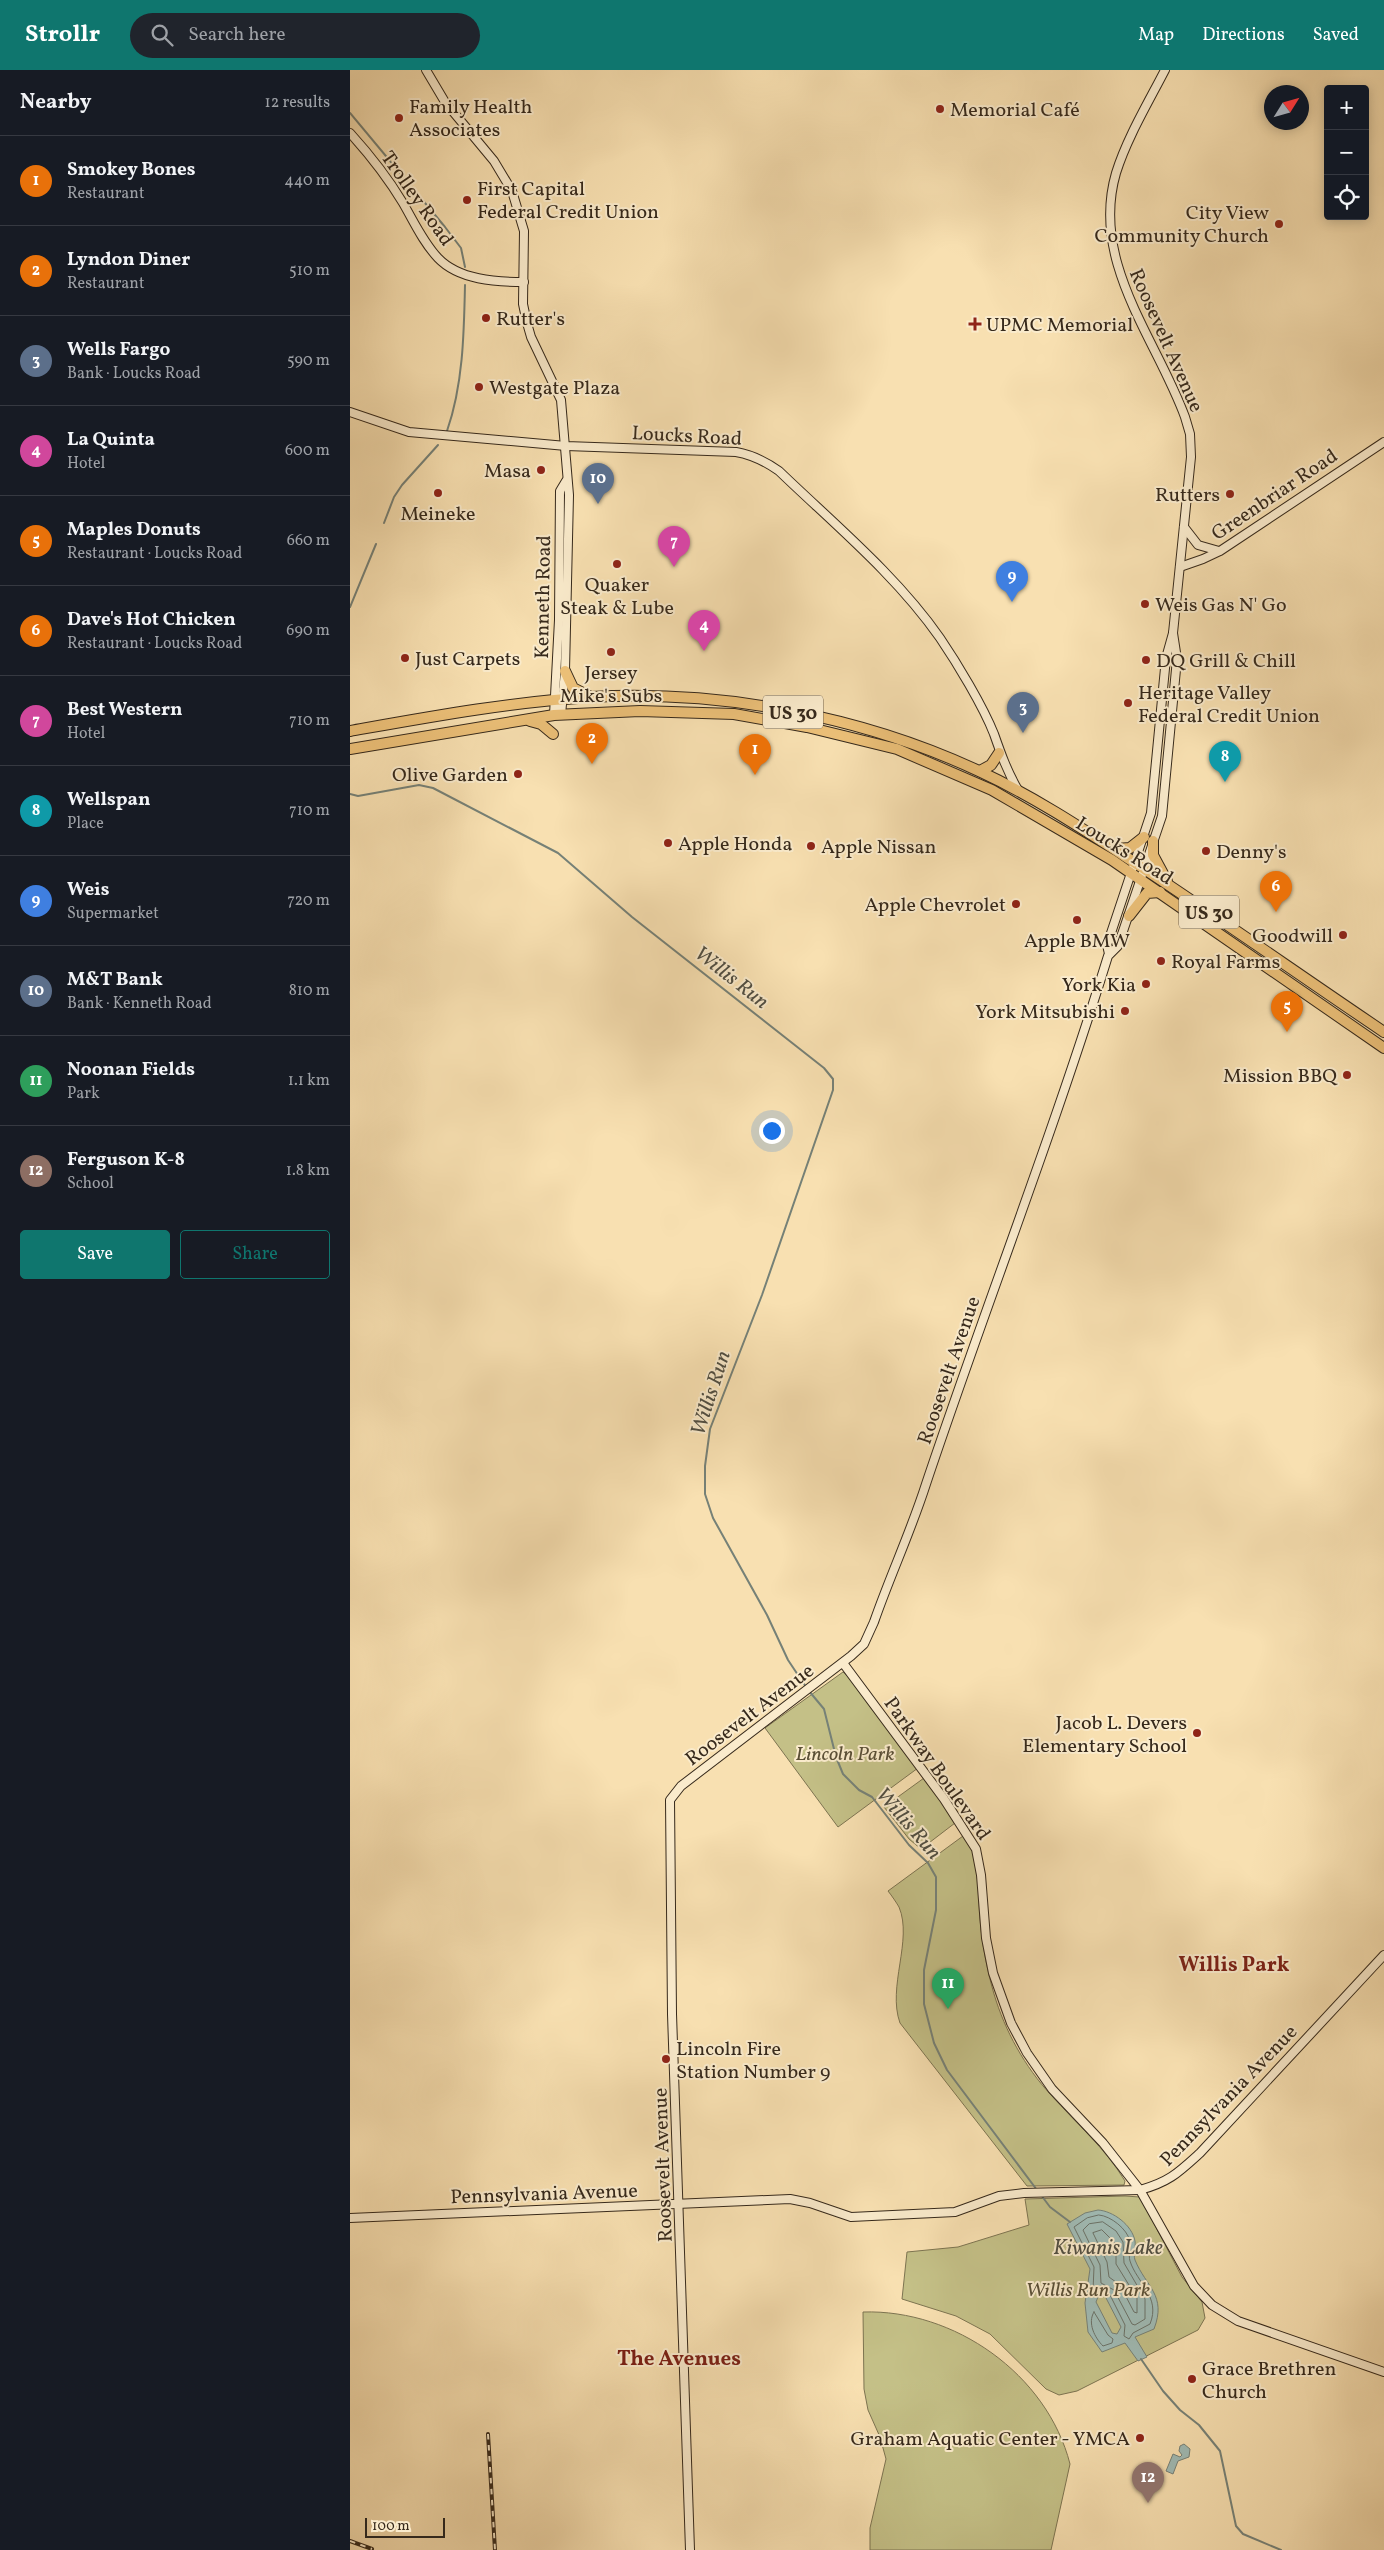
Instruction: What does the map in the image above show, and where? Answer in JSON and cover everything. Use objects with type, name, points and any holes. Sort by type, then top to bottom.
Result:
[{"type":"highway","points":[[565,670],[572,688],[592,697]]},
{"type":"highway","name":"US 30","points":[[350,731],[450,714],[558,700],[592,697],[671,697],[794,712],[867,729],[928,749],[980,771],[1018,790]]},
{"type":"highway","name":"US 30","points":[[350,749],[558,715],[640,711],[734,714],[807,726],[897,749],[992,790]]},
{"type":"highway","points":[[527,721],[541,724],[553,734]]},
{"type":"highway","points":[[980,771],[991,765],[999,753]]},
{"type":"highway","name":"Loucks Road","points":[[992,790],[1160,892],[1384,1048]]},
{"type":"highway","name":"Loucks Road","points":[[1018,790],[1064,816],[1171,886],[1384,1032]]},
{"type":"highway","points":[[1115,850],[1130,848],[1148,839],[1153,855],[1171,886]]},
{"type":"highway","points":[[1129,916],[1147,893],[1160,892]]},
{"type":"street","name":"Kenneth Road","points":[[426,70],[445,102],[494,161],[512,191],[524,231],[523,304],[527,323],[531,338],[561,400],[566,446],[566,481],[569,495],[565,670],[558,700]]},
{"type":"street","name":"Roosevelt Avenue","points":[[1109,954],[1118,946],[1129,916],[1137,877],[1148,839],[1165,668],[1173,633],[1191,456],[1187,423],[1178,398],[1123,282],[1111,235],[1111,208],[1116,174],[1134,132],[1165,70]]},
{"type":"street","name":"Trolley Road","points":[[350,133],[392,185],[426,242],[439,259],[472,277],[499,282],[524,282]]},
{"type":"street","name":"Loucks Road","points":[[350,412],[409,432],[566,446],[749,454],[779,471],[894,581],[922,614],[959,669],[988,720],[999,753],[1018,790]]},
{"type":"street","name":"Greenbriar Road","points":[[1180,567],[1203,560],[1220,551],[1384,442]]},
{"type":"street","name":"Kenneth Road","points":[[558,715],[560,491],[566,481]]},
{"type":"street","points":[[560,527],[568,543]]},
{"type":"street","points":[[1184,527],[1198,545],[1220,551]]},
{"type":"street","name":"Roosevelt Avenue","points":[[1148,839],[1162,816],[1177,659],[1173,633]]},
{"type":"street","points":[[1165,668],[1168,680],[1165,725],[1167,732],[1170,733]]},
{"type":"street","name":"Roosevelt Avenue","points":[[690,2550],[671,1960],[670,1800],[681,1786],[811,1688],[864,1644],[926,1486],[989,1300],[1060,1106],[1109,954],[1107,945],[1137,877]]},
{"type":"street","name":"Parkway Boulevard","points":[[843,1663],[944,1799],[976,1849],[981,1875],[986,1938],[993,1973],[1011,2023],[1027,2053],[1052,2089],[1103,2143],[1140,2190],[1186,2274],[1203,2296],[1228,2316],[1258,2329],[1384,2372]]},
{"type":"street","name":"Pennsylvania Avenue","points":[[350,2218],[790,2199],[810,2203],[851,2217],[955,2212],[999,2196],[1031,2192],[1140,2190],[1170,2180],[1200,2153],[1384,1955]]},
{"type":"green space","name":"Lincoln Park","points":[[843,1672],[850,1678],[918,1768],[838,1827],[765,1728]]},
{"type":"green space","points":[[924,1778],[955,1818],[955,1823],[921,1849],[909,1839],[884,1807]]},
{"type":"green space","points":[[963,1836],[975,1854],[979,1875],[980,1919],[985,1957],[994,1994],[1010,2035],[1033,2073],[1109,2158],[1125,2181],[1124,2185],[1027,2186],[900,2023],[896,1994],[902,1949],[903,1920],[899,1907],[888,1891]]},
{"type":"green space","name":"Willis Run Park","points":[[1140,2197],[1182,2277],[1202,2302],[1205,2318],[1198,2330],[1077,2391],[1059,2395],[1046,2389],[990,2334],[956,2316],[902,2299],[907,2252],[958,2247],[1029,2225],[1025,2199]]},
{"type":"green space","points":[[863,2312],[897,2314],[930,2322],[962,2335],[992,2353],[1018,2376],[1041,2402],[1058,2432],[1070,2464],[1051,2550],[870,2550],[870,2528],[886,2459],[880,2437],[868,2410],[864,2389]]},
{"type":"water","name":"Kiwanis Lake","points":[[1098,2210],[1104,2211],[1116,2216],[1126,2224],[1135,2241],[1135,2260],[1157,2299],[1158,2308],[1154,2329],[1135,2337],[1147,2357],[1138,2361],[1125,2343],[1102,2352],[1088,2332],[1085,2303],[1090,2269],[1067,2224],[1085,2213]],"holes":[[[1105,2296],[1121,2327],[1117,2334],[1112,2333],[1096,2302],[1098,2297]]]},
{"type":"water","points":[[1184,2444],[1190,2449],[1189,2457],[1178,2461],[1173,2474],[1166,2471],[1173,2454],[1180,2457],[1182,2455],[1179,2451],[1180,2446]]},
{"type":"waterway","points":[[350,113],[461,248],[465,267]]},
{"type":"waterway","points":[[447,431],[459,378],[463,341],[465,285]]},
{"type":"waterway","points":[[384,523],[394,497],[402,485],[438,445]]},
{"type":"waterway","points":[[350,607],[376,544]]},
{"type":"waterway","name":"Willis Run","points":[[350,794],[358,796],[419,785],[433,788],[558,853],[632,917],[824,1068],[833,1079],[833,1090],[762,1295],[710,1429],[705,1466],[705,1494],[713,1518],[767,1615],[788,1660],[806,1687]]},
{"type":"waterway","name":"Willis Run","points":[[809,1691],[824,1709],[836,1757],[843,1774],[859,1790],[872,1797],[909,1845],[928,1863],[936,1877],[936,1910],[924,1970],[924,2004],[934,2043],[947,2070],[1037,2190]]},
{"type":"waterway","name":"Willis Run","points":[[1041,2195],[1050,2207],[1070,2222]]},
{"type":"waterway","points":[[1141,2359],[1163,2391],[1180,2410],[1199,2425],[1220,2451],[1236,2526],[1243,2534],[1281,2550]]},
{"type":"railway","points":[[488,2434],[495,2550]]},
{"type":"railway","points":[[350,2541],[372,2549]]},
{"type":"place","name":"Memorial Café","points":[[940,109]]},
{"type":"place","name":"Family Health Associates","points":[[399,118]]},
{"type":"place","name":"First Capital Federal Credit Union","points":[[467,200]]},
{"type":"place","name":"City View Community Church","points":[[1279,224]]},
{"type":"place","name":"Rutter's","points":[[486,318]]},
{"type":"place","name":"UPMC Memorial","points":[[975,324]]},
{"type":"place","name":"Westgate Plaza","points":[[479,387]]},
{"type":"place","name":"Masa","points":[[541,470]]},
{"type":"place","name":"Meineke","points":[[438,493]]},
{"type":"place","name":"Rutters","points":[[1230,494]]},
{"type":"place","name":"M&T Bank","points":[[598,504]]},
{"type":"place","name":"Quaker Steak & Lube","points":[[617,564]]},
{"type":"place","name":"Best Western","points":[[674,567]]},
{"type":"place","name":"Weis","points":[[1012,602]]},
{"type":"place","name":"Weis Gas N' Go","points":[[1145,604]]},
{"type":"place","name":"La Quinta","points":[[704,651]]},
{"type":"place","name":"Jersey Mike's Subs","points":[[611,652]]},
{"type":"place","name":"Just Carpets","points":[[405,658]]},
{"type":"place","name":"DQ Grill & Chill","points":[[1146,660]]},
{"type":"place","name":"Heritage Valley Federal Credit Union","points":[[1128,703]]},
{"type":"place","name":"Wells Fargo","points":[[1023,733]]},
{"type":"place","name":"Lyndon Diner","points":[[592,764]]},
{"type":"place","name":"Olive Garden","points":[[518,774]]},
{"type":"place","name":"Smokey Bones","points":[[755,775]]},
{"type":"place","name":"Wellspan","points":[[1225,782]]},
{"type":"place","name":"Apple Honda","points":[[668,843]]},
{"type":"place","name":"Apple Nissan","points":[[811,846]]},
{"type":"place","name":"Denny's","points":[[1206,851]]},
{"type":"place","name":"Apple Chevrolet","points":[[1016,904]]},
{"type":"place","name":"Dave's Hot Chicken","points":[[1276,912]]},
{"type":"place","name":"Apple BMW","points":[[1077,920]]},
{"type":"place","name":"Goodwill","points":[[1343,935]]},
{"type":"place","name":"Royal Farms","points":[[1161,961]]},
{"type":"place","name":"York Kia","points":[[1146,984]]},
{"type":"place","name":"York Mitsubishi","points":[[1125,1011]]},
{"type":"place","name":"Maples Donuts","points":[[1287,1032]]},
{"type":"place","name":"Mission BBQ","points":[[1347,1075]]},
{"type":"place","name":"Jacob L. Devers Elementary School","points":[[1197,1733]]},
{"type":"place","name":"Noonan Fields","points":[[948,2009]]},
{"type":"place","name":"Lincoln Fire Station Number 9","points":[[666,2059]]},
{"type":"place","name":"Grace Brethren Church","points":[[1192,2379]]},
{"type":"place","name":"Graham Aquatic Center - YMCA","points":[[1140,2438]]},
{"type":"place","name":"Ferguson K-8","points":[[1148,2503]]},
{"type":"district","name":"Willis Park","points":[[1234,1964]]},
{"type":"district","name":"The Avenues","points":[[679,2358]]}]
